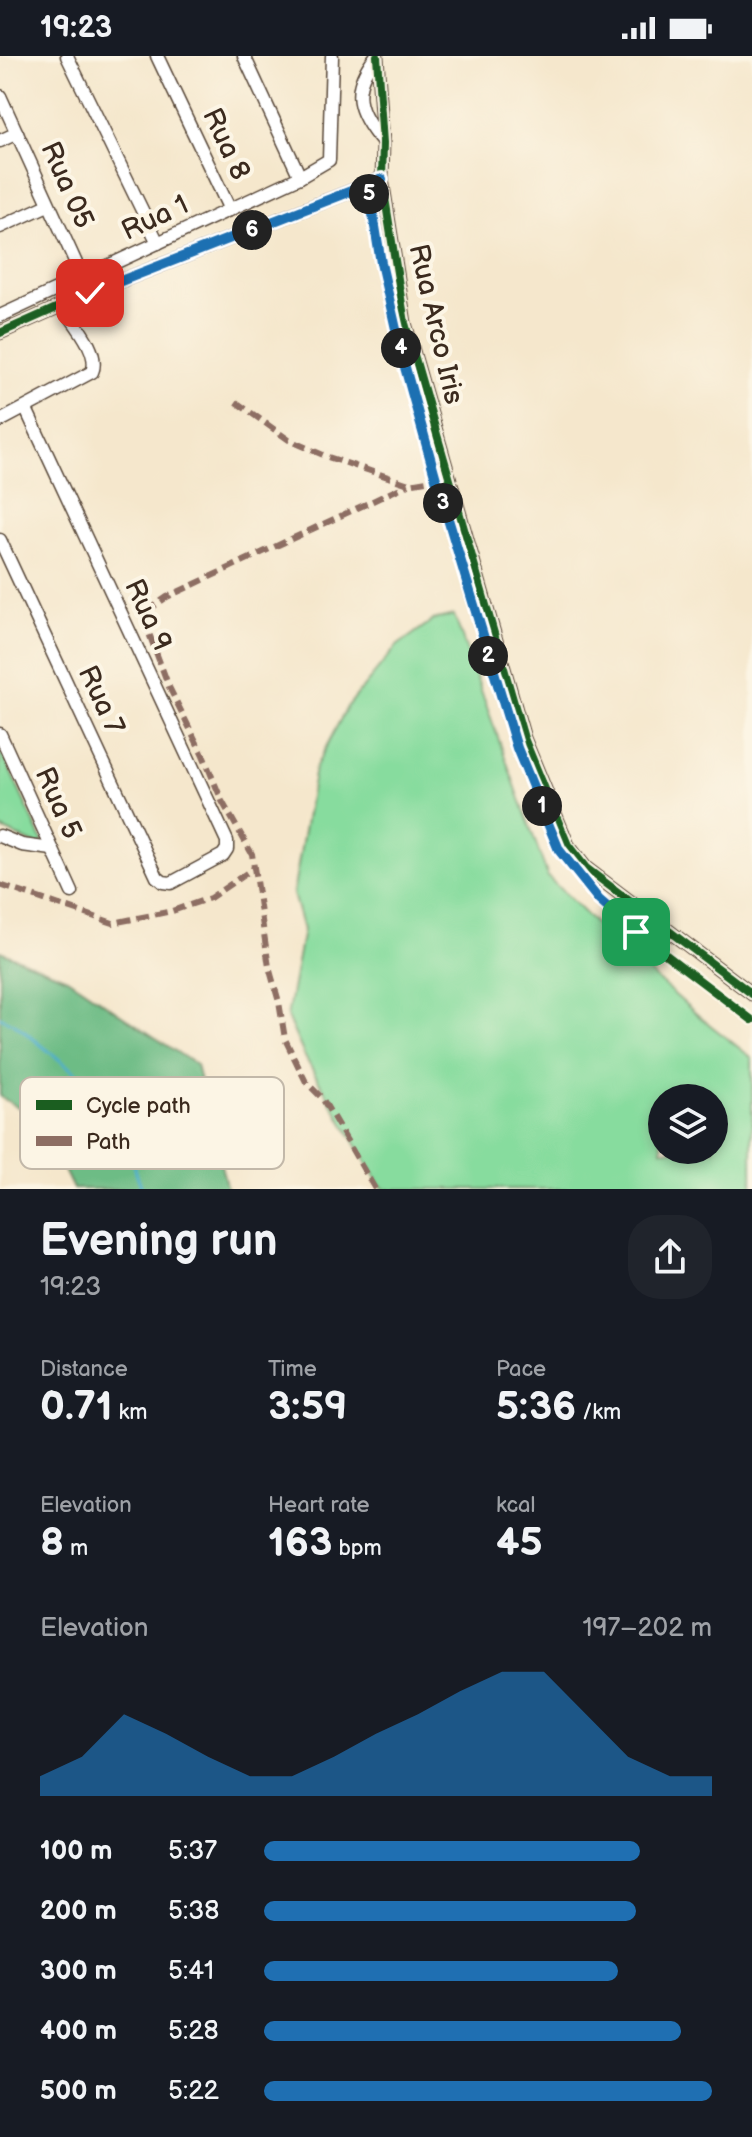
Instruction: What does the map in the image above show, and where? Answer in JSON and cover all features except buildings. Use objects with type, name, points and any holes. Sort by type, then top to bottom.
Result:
[{"type":"street","points":[[67,56],[158,243]]},
{"type":"street","name":"Rua 8","points":[[157,56],[230,210]]},
{"type":"street","points":[[244,56],[300,177]]},
{"type":"street","name":"Rua 1","points":[[0,316],[300,177],[329,160],[332,56]]},
{"type":"street","points":[[376,56],[361,76],[358,94],[361,111],[383,143]]},
{"type":"street","name":"Rua Arco Iris","points":[[376,56],[383,143],[382,179],[405,323],[524,738],[568,845],[586,868],[752,994]]},
{"type":"street","name":"Rua 05","points":[[0,96],[90,293]]},
{"type":"street","points":[[0,141],[17,133]]},
{"type":"street","points":[[0,333],[90,293],[382,179]]},
{"type":"street","points":[[0,227],[48,205]]},
{"type":"street","points":[[0,421],[92,372],[94,355],[63,306]]},
{"type":"street","name":"Rua 9","points":[[26,409],[227,841],[223,855],[171,883],[160,880]]},
{"type":"street","name":"Rua 7","points":[[0,540],[160,880]]},
{"type":"street","name":"Rua 5","points":[[0,734],[72,892]]},
{"type":"street","points":[[0,836],[22,845],[52,849]]},
{"type":"green space","points":[[454,615],[548,877],[601,930],[752,1058],[752,1189],[385,1189],[379,1184],[305,1057],[287,1017],[303,930],[293,894],[315,768],[347,707],[397,646],[433,620]]},
{"type":"green space","points":[[0,749],[43,842],[39,846],[0,828]]},
{"type":"green space","points":[[0,951],[67,978],[196,1065],[199,1077],[20,1077],[20,1108],[0,1097]]},
{"type":"green space","points":[[63,1169],[222,1169],[227,1189],[73,1189]]},
{"type":"waterway","points":[[0,1017],[15,1024],[81,1077]]},
{"type":"waterway","points":[[135,1169],[142,1189]]},
{"type":"marked path","points":[[236,402],[289,440],[328,457],[409,484],[449,477]]},
{"type":"marked path","points":[[375,1189],[322,1098],[306,1082],[285,1039],[269,967],[252,854],[222,801],[169,687],[144,620],[150,609],[167,597],[409,484]]},
{"type":"marked path","points":[[0,885],[113,923],[172,911],[210,898],[254,868]]},
{"type":"cycle path","points":[[377,56],[383,143],[382,179],[405,323],[524,738],[568,845],[586,868],[752,994]]},
{"type":"cycle path","points":[[382,179],[367,196],[371,202],[389,294]]},
{"type":"cycle path","points":[[0,333],[90,293],[379,181]]},
{"type":"cycle path","points":[[572,867],[599,900],[636,932],[752,1020]]},
{"type":"route","points":[[90,293],[382,179],[367,196],[371,202],[403,360],[505,713],[559,850],[599,900],[636,932]]}]
